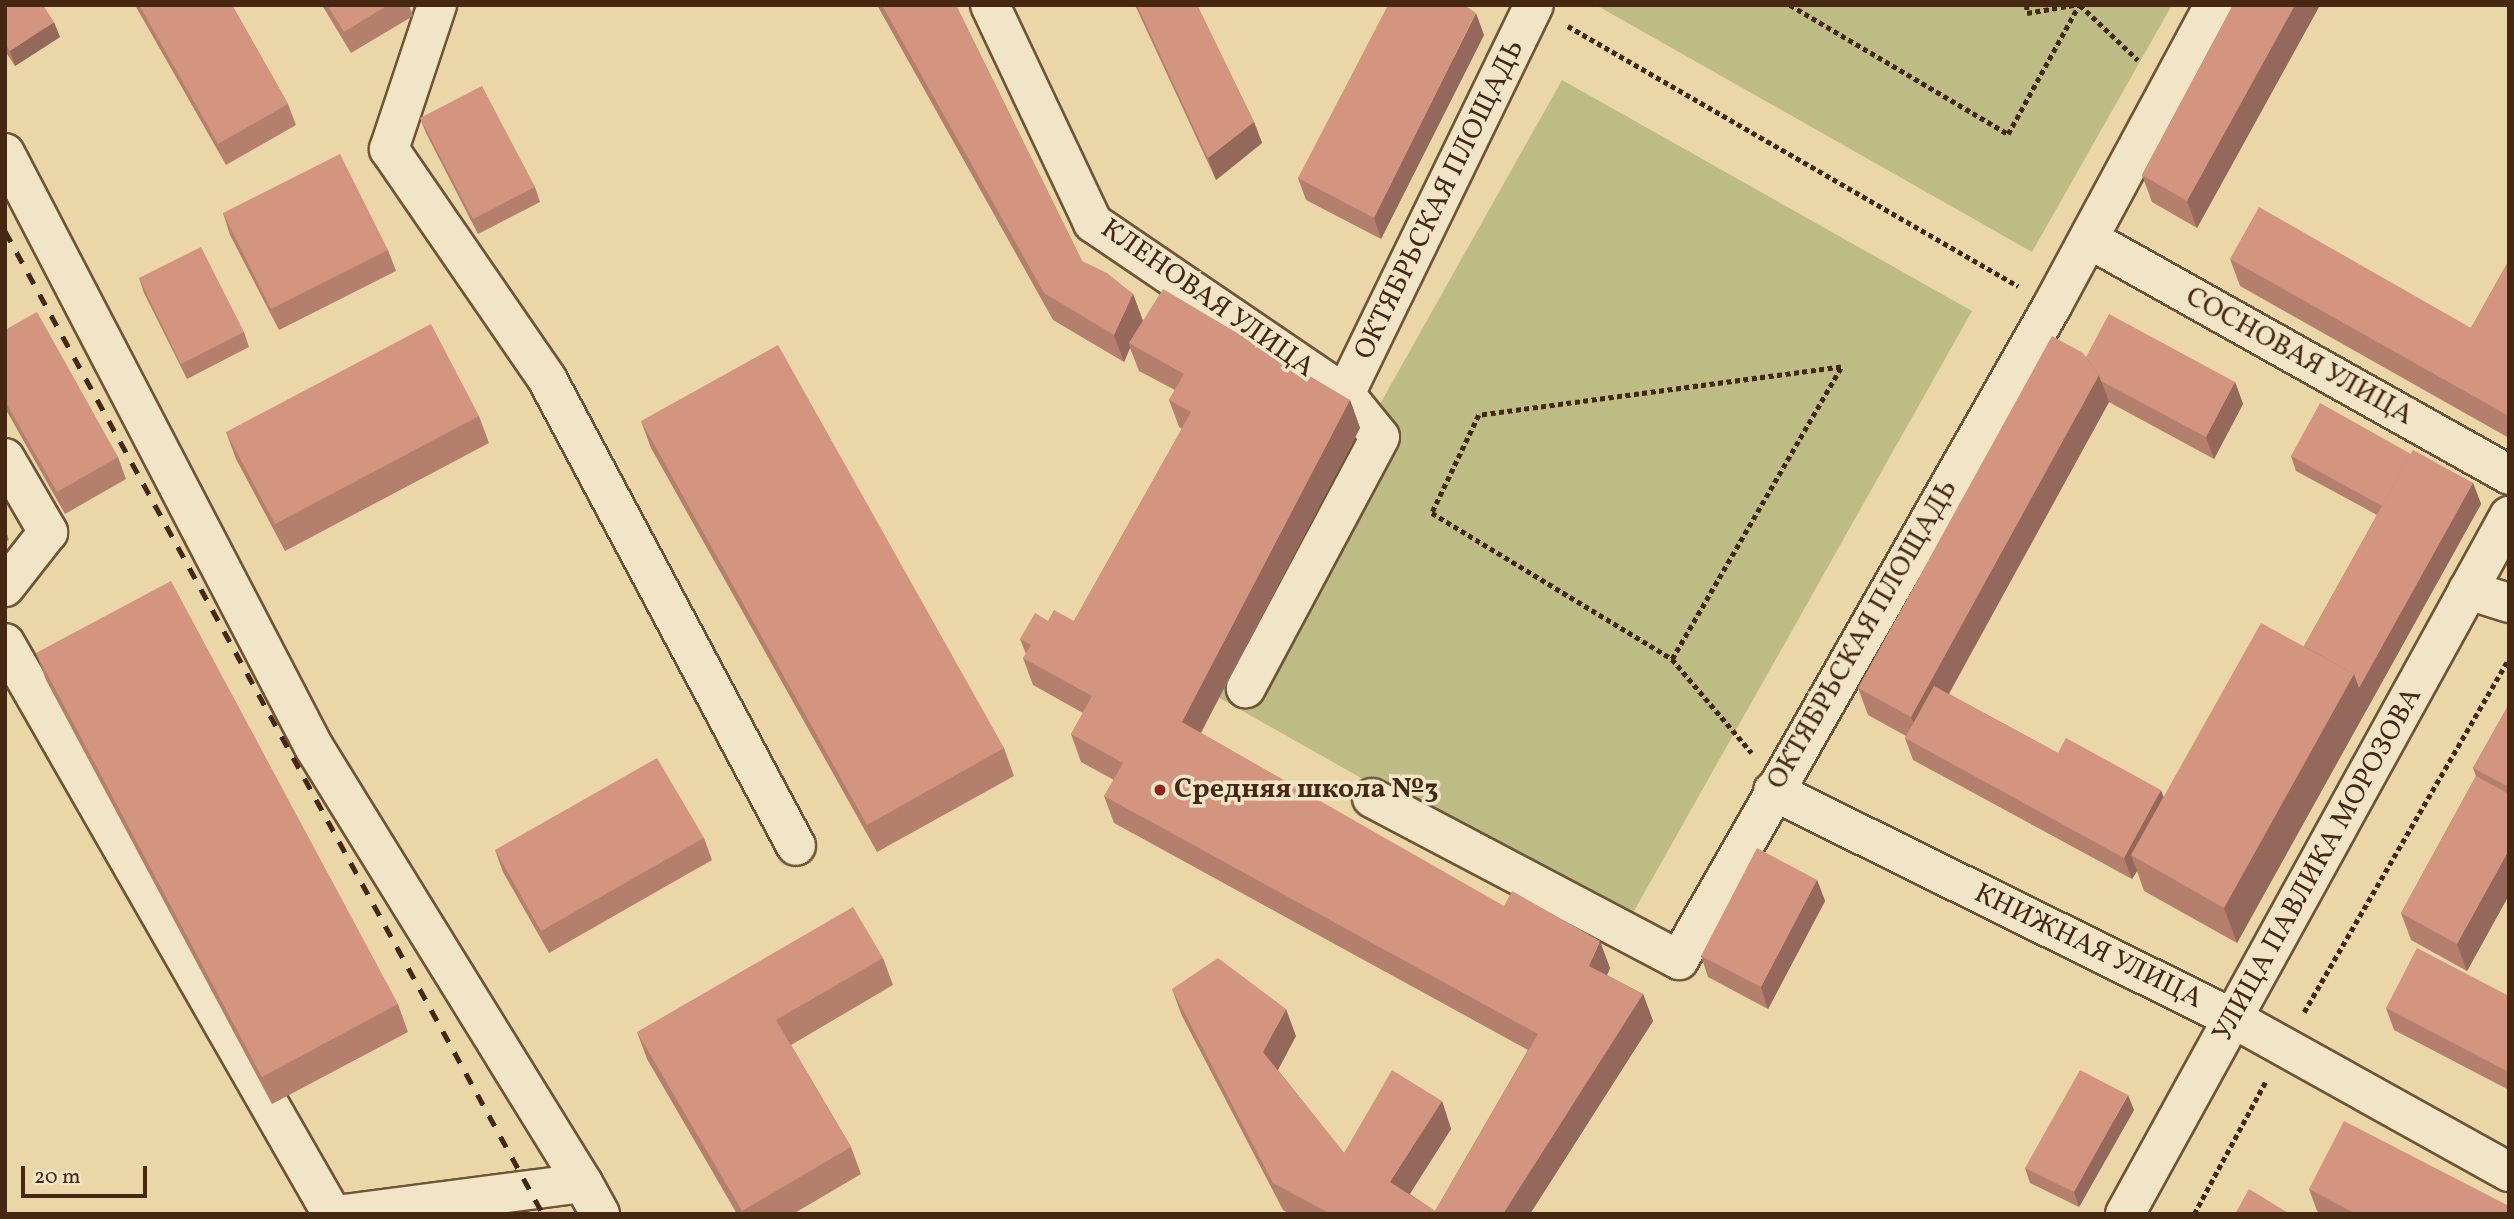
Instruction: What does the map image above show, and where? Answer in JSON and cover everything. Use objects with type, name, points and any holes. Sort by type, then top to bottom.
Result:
[{"type":"street","points":[[437,5],[389,149],[547,379],[796,846]]},
{"type":"street","name":"КЛЕНОВАЯ УЛИЦА","points":[[990,5],[1093,223],[1345,394],[1380,437],[1246,688]]},
{"type":"street","name":"ОКТЯБРЬСКАЯ ПЛОЩАДЬ","points":[[1372,798],[1679,960],[1775,787],[2052,306],[2214,5]]},
{"type":"street","name":"ОКТЯБРЬСКАЯ ПЛОЩАДЬ","points":[[1345,394],[1533,6]]},
{"type":"street","points":[[5,153],[314,747],[592,1199],[344,1214]]},
{"type":"street","name":"СОСНОВАЯ УЛИЦА","points":[[2089,239],[2509,475]]},
{"type":"street","points":[[5,458],[48,532],[5,587]]},
{"type":"street","name":"УЛИЦА ПАВЛИКА МОРОЗОВА","points":[[2125,1214],[2509,516]]},
{"type":"street","points":[[2468,590],[2509,603]]},
{"type":"street","points":[[5,643],[332,1214]]},
{"type":"street","name":"КНИЖНАЯ УЛИЦА","points":[[1775,787],[2234,1019],[2509,1172]]},
{"type":"path","points":[[1790,5],[2008,134],[2078,5]]},
{"type":"path","points":[[2027,5],[2027,13],[2078,5]]},
{"type":"path","points":[[2078,5],[2169,89]]},
{"type":"path","points":[[1533,6],[2052,306]]},
{"type":"path","points":[[1671,659],[1841,367],[1479,415],[1432,513],[1671,659],[1775,787]]},
{"type":"path","points":[[2194,1214],[2283,1048],[2509,659]]},
{"type":"green space","points":[[1596,5],[2172,5],[2032,252]]},
{"type":"green space","points":[[1562,80],[1972,311],[1625,927],[1216,696]]},
{"type":"building","points":[[5,5],[43,5],[54,22],[10,51],[5,44]]},
{"type":"building","points":[[139,5],[232,5],[288,104],[218,144]]},
{"type":"building","points":[[327,5],[388,5],[344,32]]},
{"type":"building","points":[[882,5],[956,5],[1082,261],[1107,273],[1133,294],[1114,335],[1044,293]]},
{"type":"building","points":[[1137,5],[1197,5],[1254,122],[1208,158]]},
{"type":"building","points":[[1388,5],[1464,5],[1476,13],[1374,218],[1298,178]]},
{"type":"building","points":[[2233,5],[2295,5],[2187,201],[2142,175]]},
{"type":"building","points":[[482,86],[535,187],[473,219],[420,118]]},
{"type":"building","points":[[340,154],[388,250],[271,309],[223,213]]},
{"type":"building","points":[[2259,207],[2471,328],[2509,260],[2507,415],[2230,259]]},
{"type":"building","points":[[201,247],[244,332],[181,364],[139,278]]},
{"type":"building","points":[[1163,289],[1350,400],[1182,722],[1504,906],[1512,891],[1600,941],[1589,966],[1643,994],[1503,1214],[1331,1214],[1273,1183],[1172,989],[1218,958],[1286,1009],[1263,1052],[1344,1153],[1392,1070],[1442,1101],[1390,1182],[1435,1211],[1538,1034],[1104,796],[1123,763],[1071,734],[1092,696],[1023,658],[1031,645],[1020,639],[1035,613],[1048,621],[1054,610],[1074,621],[1191,412],[1169,400],[1184,374],[1129,343]]},
{"type":"building","points":[[37,312],[118,457],[57,492],[5,401],[5,330]]},
{"type":"building","points":[[2109,314],[2235,382],[2206,437],[2101,381],[2086,357]]},
{"type":"building","points":[[431,324],[479,416],[275,524],[226,432]]},
{"type":"building","points":[[2052,336],[2083,353],[2099,375],[1911,717],[1858,688]]},
{"type":"building","points":[[778,345],[1004,748],[867,825],[641,421]]},
{"type":"building","points":[[2320,403],[2411,454],[2382,506],[2291,456]]},
{"type":"building","points":[[2413,450],[2473,483],[2359,688],[2354,674],[2304,646]]},
{"type":"building","points":[[171,581],[398,1004],[262,1077],[36,653]]},
{"type":"building","points":[[2261,623],[2354,674],[2224,908],[2131,855]]},
{"type":"building","points":[[1934,686],[2058,753],[2066,738],[2161,790],[2124,858],[1905,738]]},
{"type":"building","points":[[2509,704],[2509,787],[2473,768]]},
{"type":"building","points":[[657,758],[704,838],[541,931],[495,850]]},
{"type":"building","points":[[2476,776],[2509,794],[2509,850],[2457,944],[2401,913]]},
{"type":"building","points":[[1757,848],[1817,880],[1761,987],[1701,956]]},
{"type":"building","points":[[853,907],[883,958],[776,1020],[851,1147],[742,1211],[637,1032]]},
{"type":"building","points":[[2417,948],[2509,996],[2509,1072],[2386,1008]]},
{"type":"building","points":[[2080,1070],[2128,1095],[2074,1192],[2025,1168]]},
{"type":"building","points":[[2344,1121],[2509,1206],[2509,1214],[2356,1214],[2309,1189]]},
{"type":"building","points":[[2249,1189],[2290,1214],[2235,1214]]},
{"type":"railway","points":[[5,231],[543,1214]]},
{"type":"place","name":"Средняя школа №3","points":[[1160,790]]}]
